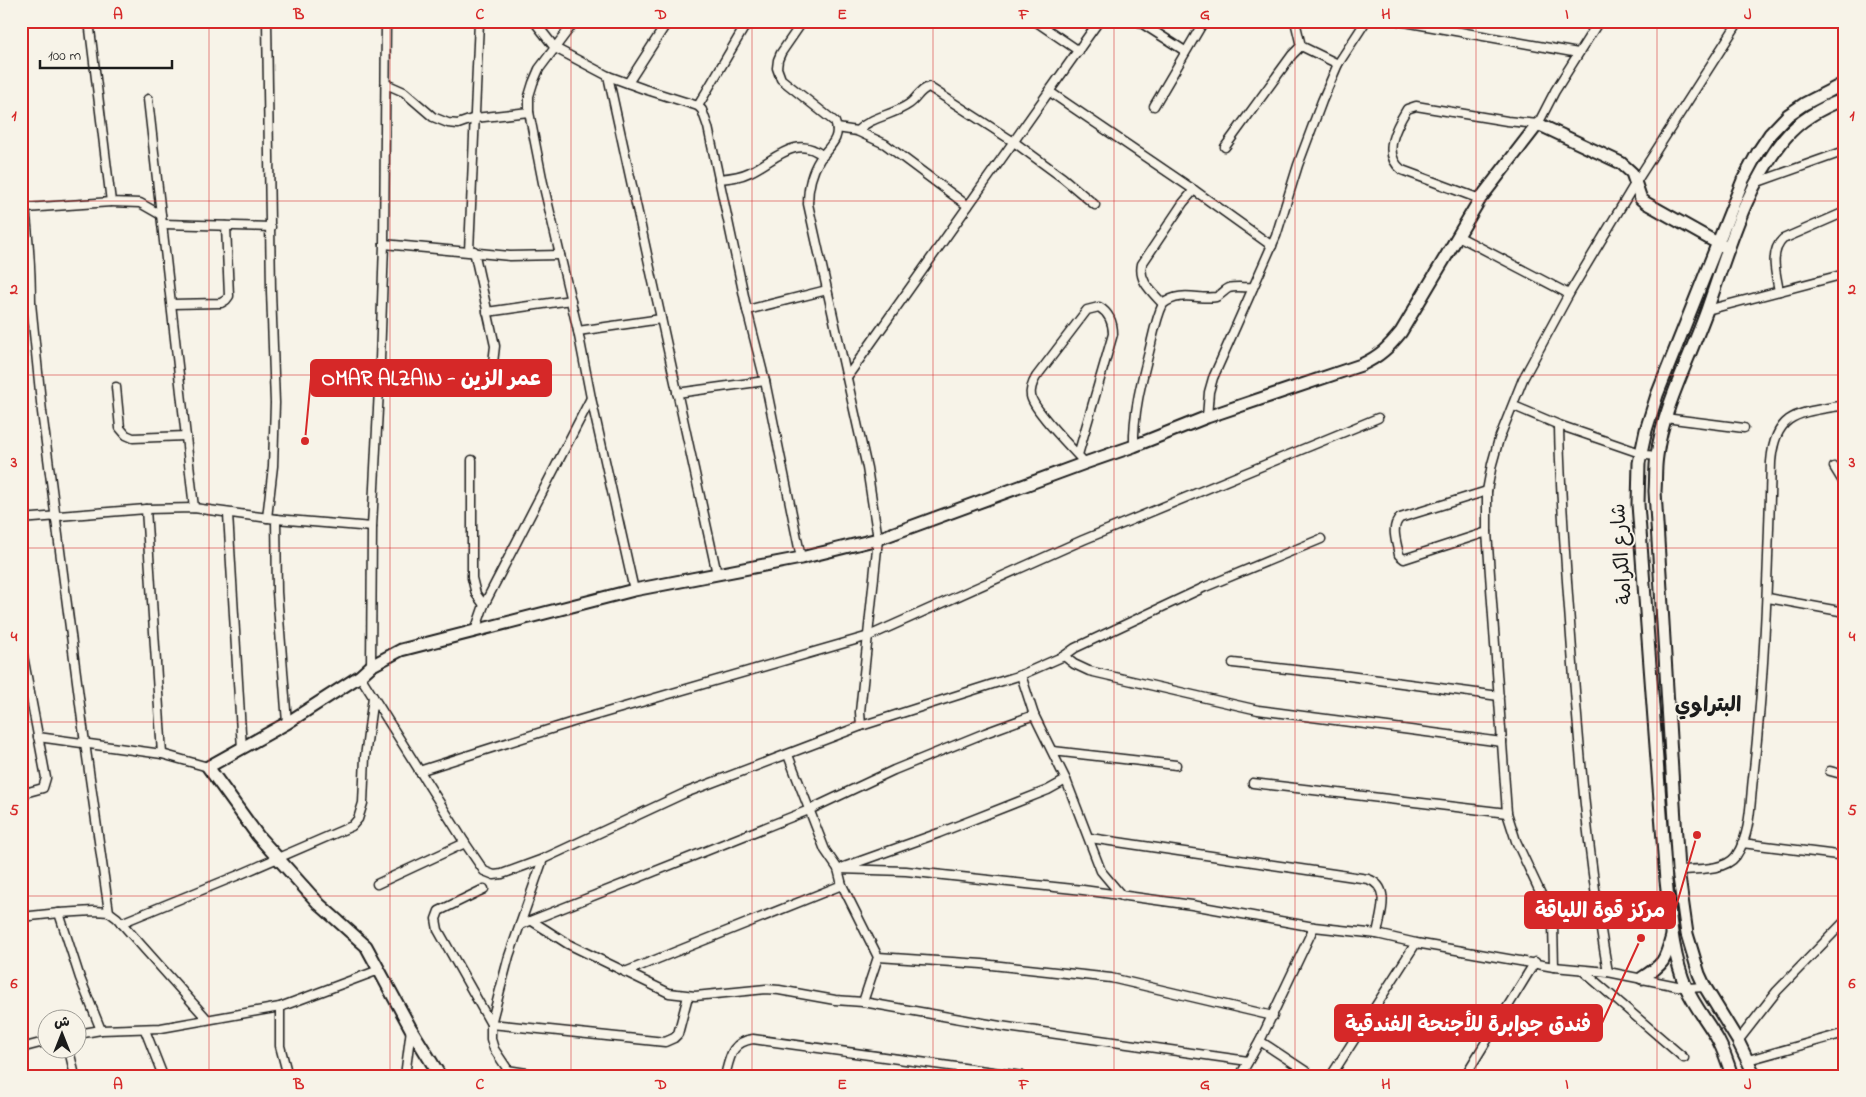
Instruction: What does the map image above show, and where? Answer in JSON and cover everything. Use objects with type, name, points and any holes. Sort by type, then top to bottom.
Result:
[{"type":"street","points":[[89,21],[111,202]]},
{"type":"street","points":[[267,21],[276,403],[268,518]]},
{"type":"street","points":[[371,666],[372,528],[384,244],[386,21]]},
{"type":"street","points":[[379,389],[459,388],[480,381],[490,371],[495,346],[471,251],[479,21]]},
{"type":"street","points":[[534,21],[555,48],[608,76],[698,106],[702,110],[708,127],[747,310],[765,381],[801,558]]},
{"type":"street","points":[[575,21],[539,69],[529,96],[529,112],[634,590]]},
{"type":"street","points":[[628,83],[668,21]]},
{"type":"street","points":[[698,106],[748,21]]},
{"type":"street","points":[[803,21],[778,60],[779,74],[781,79],[798,94],[835,122],[837,128],[833,143],[823,156],[808,186],[808,204],[810,223],[867,468],[878,539],[860,712],[861,726]]},
{"type":"street","points":[[1035,21],[1079,51]]},
{"type":"street","points":[[847,376],[1099,21]]},
{"type":"street","points":[[1138,21],[1185,51]]},
{"type":"street","points":[[1154,106],[1204,21]]},
{"type":"street","points":[[1295,21],[1301,46]]},
{"type":"street","points":[[1207,417],[1209,392],[1213,378],[1272,246],[1298,165],[1338,64],[1366,21]]},
{"type":"street","points":[[1399,21],[1578,54]]},
{"type":"street","points":[[208,767],[287,723],[360,676],[371,666],[400,650],[634,590],[801,558],[878,539],[1082,459],[1134,446],[1207,417],[1342,372],[1378,357],[1390,347],[1401,332],[1480,199],[1538,124],[1555,91],[1599,21]]},
{"type":"street","points":[[1554,967],[1553,924],[1549,911],[1516,841],[1507,813],[1487,532],[1487,491],[1492,464],[1499,439],[1523,380],[1569,294],[1636,182],[1738,21]]},
{"type":"street","points":[[1301,46],[1338,64]]},
{"type":"street","points":[[1225,147],[1292,54],[1301,46]]},
{"type":"street","points":[[608,76],[717,574]]},
{"type":"street","name":"شارع الكرامة","points":[[1732,1076],[1718,1041],[1687,988],[1679,967],[1672,934],[1666,881],[1638,527],[1638,478],[1641,452],[1652,409],[1743,180],[1770,134],[1788,115],[1804,104],[1845,83]]},
{"type":"street","points":[[386,84],[404,92],[439,120],[458,124],[475,118],[529,112]]},
{"type":"street","points":[[857,131],[865,123],[902,109],[912,103],[923,89],[929,87],[1014,142],[1095,204]]},
{"type":"street","points":[[1050,92],[1194,190],[1272,246]]},
{"type":"street","points":[[148,99],[194,508]]},
{"type":"street","name":"شارع الكرامة","points":[[1754,1076],[1738,1041],[1705,987],[1699,974],[1687,934],[1678,870],[1655,490],[1656,456],[1665,418],[1707,310],[1728,248],[1755,184],[1786,138],[1808,118],[1831,104],[1845,99]]},
{"type":"street","points":[[1480,199],[1402,170],[1393,163],[1391,147],[1394,134],[1407,109],[1416,106],[1507,121],[1538,124],[1621,163],[1632,173],[1641,199],[1646,203],[1728,248]]},
{"type":"street","points":[[837,128],[857,131],[885,144],[968,206]]},
{"type":"street","points":[[720,179],[748,174],[776,156],[794,148],[810,147],[823,156]]},
{"type":"street","points":[[1755,184],[1845,151]]},
{"type":"street","points":[[21,176],[26,208],[31,269],[31,303],[42,412],[109,912]]},
{"type":"street","points":[[1163,304],[1144,282],[1140,271],[1142,264],[1183,203],[1194,190]]},
{"type":"street","points":[[26,208],[111,202],[140,203],[161,215]]},
{"type":"street","points":[[1779,291],[1774,255],[1778,243],[1783,239],[1845,212]]},
{"type":"street","points":[[163,224],[271,227]]},
{"type":"street","points":[[172,304],[222,303],[226,300],[228,296],[226,226]]},
{"type":"street","points":[[1458,236],[1569,294]]},
{"type":"street","points":[[384,244],[510,256],[560,255]]},
{"type":"street","points":[[1707,310],[1845,274]]},
{"type":"street","points":[[1134,446],[1133,428],[1136,403],[1163,304],[1174,298],[1214,297],[1220,296],[1232,288],[1253,287]]},
{"type":"street","points":[[747,310],[827,290]]},
{"type":"street","points":[[487,312],[571,300]]},
{"type":"street","points":[[21,304],[31,303]]},
{"type":"street","points":[[1099,307],[1105,310],[1110,318],[1113,334],[1082,459],[1040,412],[1031,396],[1031,390],[1036,378],[1087,310],[1099,307]]},
{"type":"street","points":[[578,331],[661,319]]},
{"type":"street","points":[[677,393],[765,381]]},
{"type":"street","points":[[116,387],[120,428],[126,435],[133,438],[186,436]]},
{"type":"street","points":[[474,631],[484,605],[560,462],[591,398]]},
{"type":"street","points":[[1678,870],[1724,865],[1731,861],[1742,843],[1747,826],[1757,740],[1768,598],[1771,462],[1774,442],[1779,430],[1788,419],[1803,413],[1845,405]]},
{"type":"street","points":[[1514,406],[1559,425],[1656,456]]},
{"type":"street","points":[[419,771],[576,721],[806,656],[869,636],[1083,540],[1378,418]]},
{"type":"street","points":[[1665,418],[1744,428]]},
{"type":"street","points":[[1559,425],[1559,469],[1576,697],[1595,904],[1608,972]]},
{"type":"street","points":[[472,460],[472,578],[476,594],[484,605]]},
{"type":"street","points":[[1834,467],[1845,485]]},
{"type":"street","points":[[1487,491],[1400,518],[1395,523],[1394,528],[1399,555],[1404,559],[1487,532]]},
{"type":"street","points":[[21,519],[146,509],[194,508],[228,514],[372,528]]},
{"type":"street","points":[[146,509],[162,754]]},
{"type":"street","points":[[228,514],[242,749]]},
{"type":"street","points":[[276,519],[277,592],[287,723]]},
{"type":"street","points":[[360,676],[484,871],[494,875],[502,874],[543,859],[685,793],[861,726],[1021,675],[1205,587],[1321,539]]},
{"type":"street","points":[[1768,598],[1845,612]]},
{"type":"street","points":[[21,645],[45,784],[39,790],[21,794]]},
{"type":"street","points":[[1064,656],[1074,664],[1089,671],[1258,710],[1502,742]]},
{"type":"street","points":[[1233,664],[1349,676],[1499,696]]},
{"type":"street","points":[[1021,675],[1034,715],[1066,780],[1090,838],[1101,871],[1122,896]]},
{"type":"street","points":[[121,923],[352,826],[358,819],[363,803],[365,757],[374,697]]},
{"type":"street","points":[[520,925],[809,810],[894,770],[1034,715]]},
{"type":"street","points":[[38,738],[162,754],[208,767],[258,836],[277,858],[319,904],[366,946],[411,1029],[440,1076]]},
{"type":"street","points":[[1053,751],[1176,765]]},
{"type":"street","points":[[788,755],[825,850],[838,869],[842,885],[878,957],[863,1002]]},
{"type":"street","points":[[1830,771],[1845,775]]},
{"type":"street","points":[[838,869],[939,833],[1048,790],[1066,780]]},
{"type":"street","points":[[1253,783],[1507,813]]},
{"type":"street","points":[[1090,838],[1368,879],[1376,882],[1382,890],[1382,904],[1376,934]]},
{"type":"street","points":[[378,884],[465,843]]},
{"type":"street","points":[[1742,843],[1845,856]]},
{"type":"street","points":[[543,859],[506,965],[491,1024],[491,1038],[494,1049],[509,1073],[546,1076]]},
{"type":"street","points":[[838,869],[906,871],[1083,890],[1192,905],[1314,927],[1376,934],[1416,943],[1535,962],[1554,967],[1608,972],[1687,988],[1705,987]]},
{"type":"street","points":[[625,972],[842,885]]},
{"type":"street","points":[[484,888],[440,911],[436,923],[438,930],[491,1024]]},
{"type":"street","points":[[21,918],[59,913],[109,912],[207,1019]]},
{"type":"street","points":[[59,913],[80,978],[101,1030]]},
{"type":"street","points":[[532,921],[568,944],[669,993],[688,996],[766,989],[835,1000],[863,1002],[1000,1026],[1248,1061]]},
{"type":"street","points":[[1738,1041],[1777,991],[1845,921]]},
{"type":"street","points":[[1240,1076],[1273,1016],[1314,927]]},
{"type":"street","points":[[1642,978],[1666,959],[1672,934]]},
{"type":"street","points":[[1331,1076],[1416,943]]},
{"type":"street","points":[[878,957],[982,964],[1111,978],[1273,1016]]},
{"type":"street","points":[[1466,1076],[1535,962]]},
{"type":"street","points":[[88,1032],[101,1030],[145,1030],[280,1007],[379,970]]},
{"type":"street","points":[[1583,971],[1684,1058]]},
{"type":"street","points":[[491,1024],[665,1042],[678,1034],[688,996]]},
{"type":"street","points":[[280,1007],[280,1046],[288,1076]]},
{"type":"street","points":[[405,1076],[411,1029]]},
{"type":"street","points":[[145,1030],[163,1076]]},
{"type":"street","points":[[1748,1060],[1845,1032]]},
{"type":"street","points":[[726,1076],[732,1052],[737,1044],[744,1040],[753,1039],[1022,1076]]},
{"type":"street","points":[[1260,1042],[1314,1076]]},
{"type":"street","points":[[21,1048],[38,1044]]},
{"type":"street","points":[[71,1060],[75,1076]]},
{"type":"street","points":[[1739,1076],[1749,1074],[1754,1076]]},
{"type":"place","name":"OMAR ALZAIN - عمر الزين","points":[[305,441]]},
{"type":"place","name":"مركز قوة اللياقة","points":[[1697,835]]},
{"type":"place","name":"فندق جوابرة للأجنحة الفندقية","points":[[1641,938]]},
{"type":"district","name":"البتراوي","points":[[1708,706]]}]
